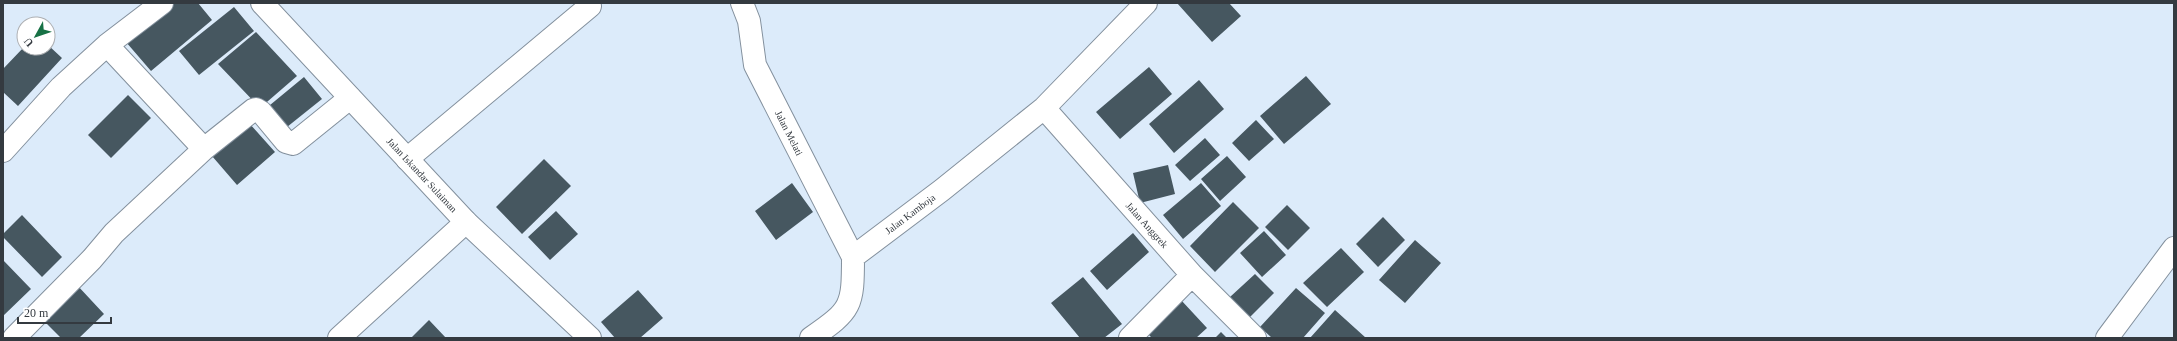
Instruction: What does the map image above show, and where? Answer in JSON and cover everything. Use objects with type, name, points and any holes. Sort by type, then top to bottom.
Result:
[{"type":"street","points":[[3,151],[61,87],[107,45],[162,3]]},
{"type":"street","name":"Jalan Iskandar Sulaiman","points":[[262,3],[466,222],[590,338]]},
{"type":"street","name":"Jalan Melati","points":[[742,3],[749,21],[755,65],[853,256]]},
{"type":"street","name":"Jalan Kamboja","points":[[853,256],[942,190],[1044,108],[1146,3]]},
{"type":"street","points":[[406,159],[590,6]]},
{"type":"street","points":[[107,45],[204,149]]},
{"type":"street","points":[[14,338],[92,259],[114,233],[204,149],[256,109],[286,142],[294,144],[350,98]]},
{"type":"street","name":"Jalan Anggrek","points":[[1044,108],[1192,275],[1255,338]]},
{"type":"street","points":[[339,338],[466,222]]},
{"type":"street","points":[[2107,338],[2174,248]]},
{"type":"street","points":[[810,338],[834,322],[850,304],[853,282],[853,256]]},
{"type":"street","points":[[1130,338],[1192,275]]},
{"type":"building","points":[[172,3],[198,3],[212,20],[151,71],[126,42]]},
{"type":"building","points":[[1177,3],[1229,3],[1241,16],[1212,42]]},
{"type":"building","points":[[234,7],[254,31],[199,75],[179,51]]},
{"type":"building","points":[[256,32],[297,76],[260,108],[218,64]]},
{"type":"building","points":[[56,52],[62,58],[18,106],[3,92],[3,69],[16,55],[56,56]]},
{"type":"building","points":[[1149,67],[1172,94],[1120,139],[1096,112]]},
{"type":"building","points":[[1306,76],[1331,104],[1284,144],[1260,116]]},
{"type":"building","points":[[304,77],[322,99],[282,131],[264,110]]},
{"type":"building","points":[[1199,80],[1224,109],[1174,153],[1149,124]]},
{"type":"building","points":[[128,95],[151,118],[111,158],[88,135]]},
{"type":"building","points":[[1256,120],[1274,139],[1249,161],[1232,143]]},
{"type":"building","points":[[249,123],[275,152],[237,185],[212,156]]},
{"type":"building","points":[[1205,138],[1220,155],[1190,181],[1175,165]]},
{"type":"building","points":[[1227,156],[1246,177],[1220,201],[1201,179]]},
{"type":"building","points":[[544,159],[571,186],[522,234],[496,207]]},
{"type":"building","points":[[1168,165],[1175,194],[1140,203],[1133,173]]},
{"type":"building","points":[[792,183],[813,212],[776,240],[755,211]]},
{"type":"building","points":[[1201,183],[1221,206],[1183,239],[1163,215]]},
{"type":"building","points":[[1233,202],[1259,228],[1215,272],[1190,246]]},
{"type":"building","points":[[1287,205],[1310,228],[1288,250],[1265,227]]},
{"type":"building","points":[[556,211],[578,234],[550,260],[528,237]]},
{"type":"building","points":[[22,215],[62,257],[42,277],[3,237],[3,234]]},
{"type":"building","points":[[1383,217],[1405,240],[1378,267],[1356,244]]},
{"type":"building","points":[[1264,231],[1286,255],[1262,277],[1240,253]]},
{"type":"building","points":[[1133,233],[1149,252],[1107,290],[1090,271]]},
{"type":"building","points":[[1415,240],[1441,263],[1405,303],[1379,280]]},
{"type":"building","points":[[1341,248],[1364,272],[1327,307],[1303,283]]},
{"type":"building","points":[[3,260],[31,289],[3,316]]},
{"type":"building","points":[[1255,274],[1274,293],[1250,317],[1230,297]]},
{"type":"building","points":[[1083,277],[1122,324],[1104,338],[1080,338],[1051,303]]},
{"type":"building","points":[[77,285],[104,314],[79,338],[61,338],[42,319]]},
{"type":"building","points":[[1296,288],[1325,313],[1303,338],[1272,338],[1260,327]]},
{"type":"building","points":[[638,290],[663,318],[640,338],[615,338],[601,322]]},
{"type":"building","points":[[1181,300],[1207,328],[1196,338],[1152,338],[1147,333]]},
{"type":"building","points":[[1335,310],[1366,338],[1310,338]]},
{"type":"building","points":[[429,320],[446,338],[411,338]]},
{"type":"building","points":[[1221,332],[1227,338],[1215,338]]}]
